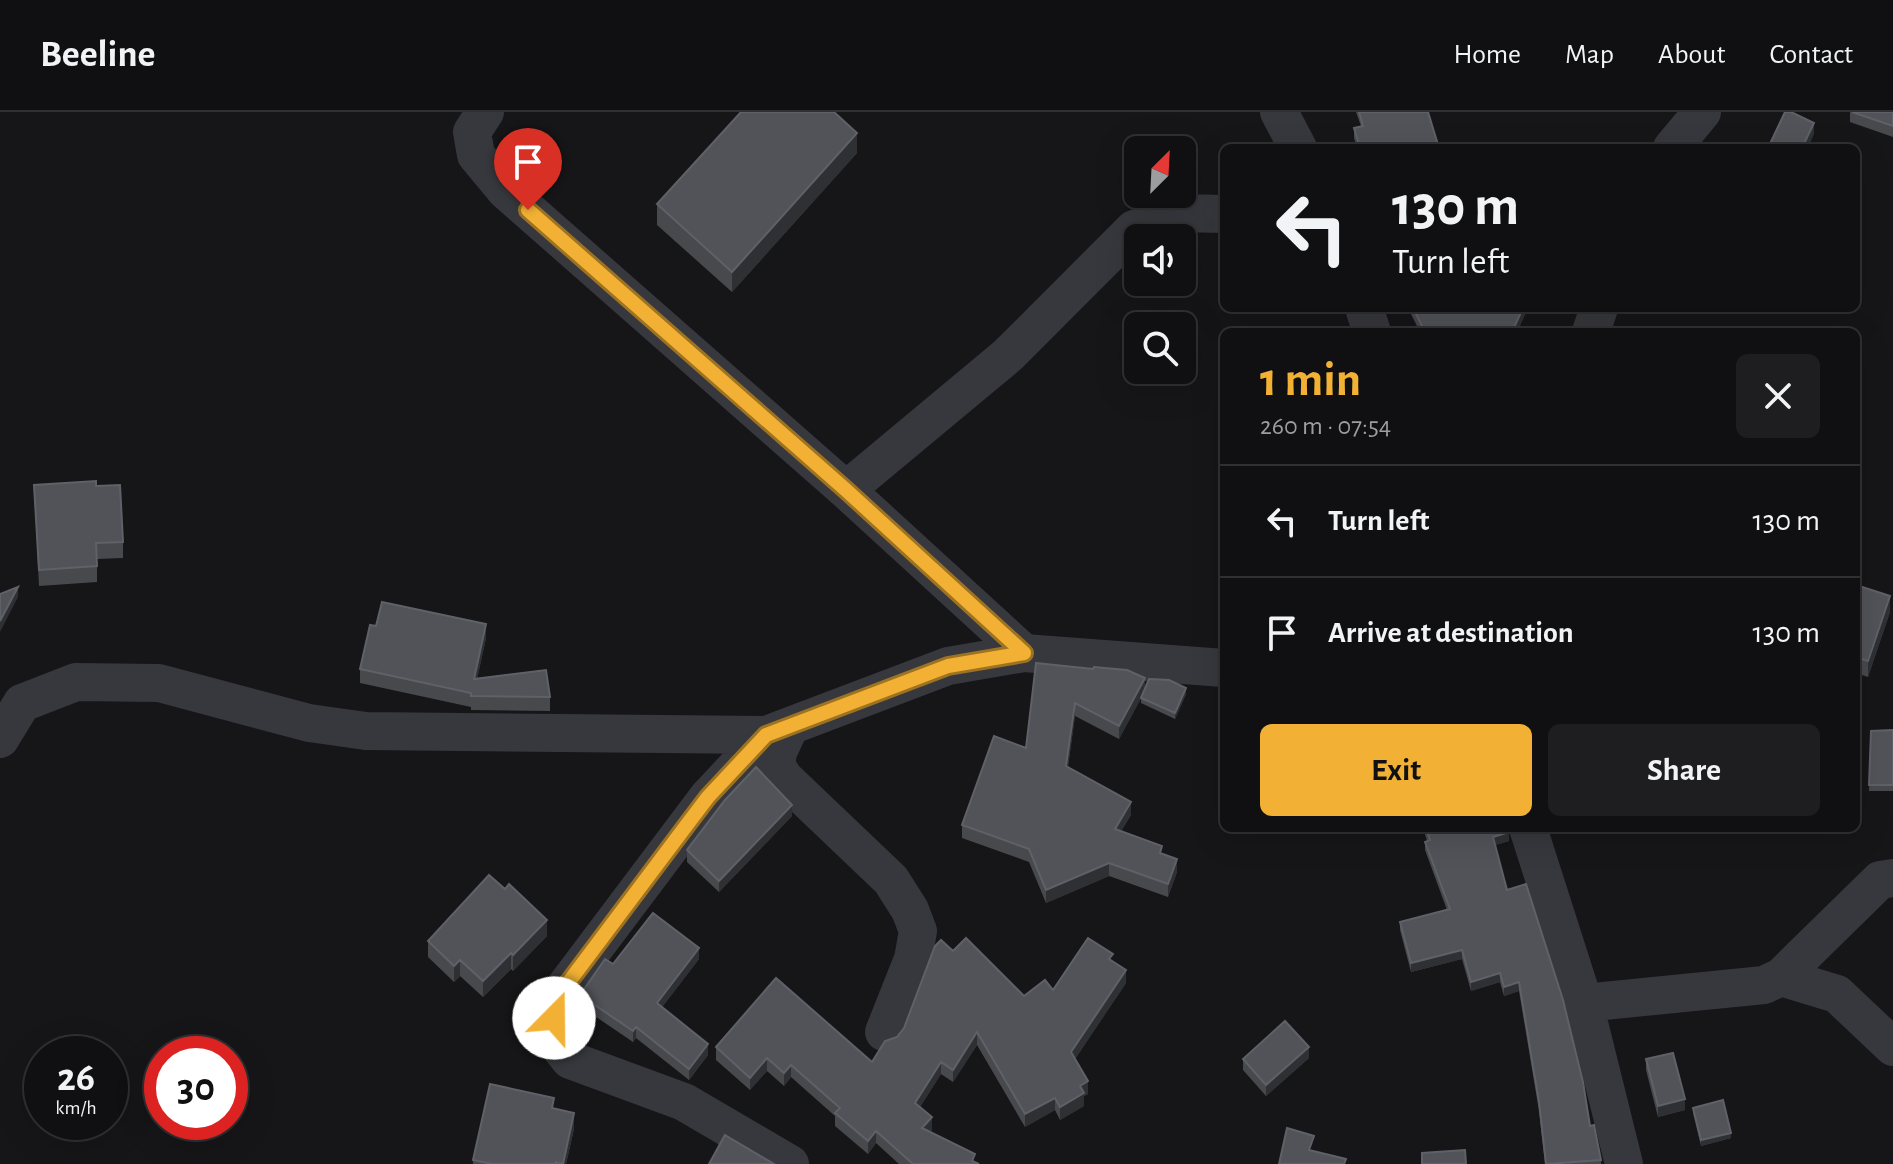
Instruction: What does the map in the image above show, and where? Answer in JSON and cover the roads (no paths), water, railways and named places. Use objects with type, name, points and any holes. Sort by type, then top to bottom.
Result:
[{"type":"street","points":[[485,112],[472,132],[476,155],[505,190],[846,490],[1024,653]]},
{"type":"street","points":[[1279,112],[1296,144]]},
{"type":"street","points":[[1675,144],[1702,112]]},
{"type":"street","points":[[846,490],[1008,355],[1134,229],[1177,213],[1220,214]]},
{"type":"street","points":[[0,739],[22,703],[76,682],[159,683],[309,723],[366,731],[778,731],[948,666],[1024,653],[1220,668]]},
{"type":"street","points":[[778,731],[776,766],[785,779],[891,880],[910,910],[918,931],[913,959],[884,1032]]},
{"type":"street","points":[[778,731],[708,797],[556,999],[552,1037],[570,1060],[684,1102],[790,1164]]},
{"type":"street","points":[[1529,832],[1584,1003],[1624,1164]]},
{"type":"street","points":[[1584,1003],[1764,985],[1781,977],[1880,880],[1893,878]]},
{"type":"street","points":[[1781,977],[1837,994],[1893,1047]]}]
